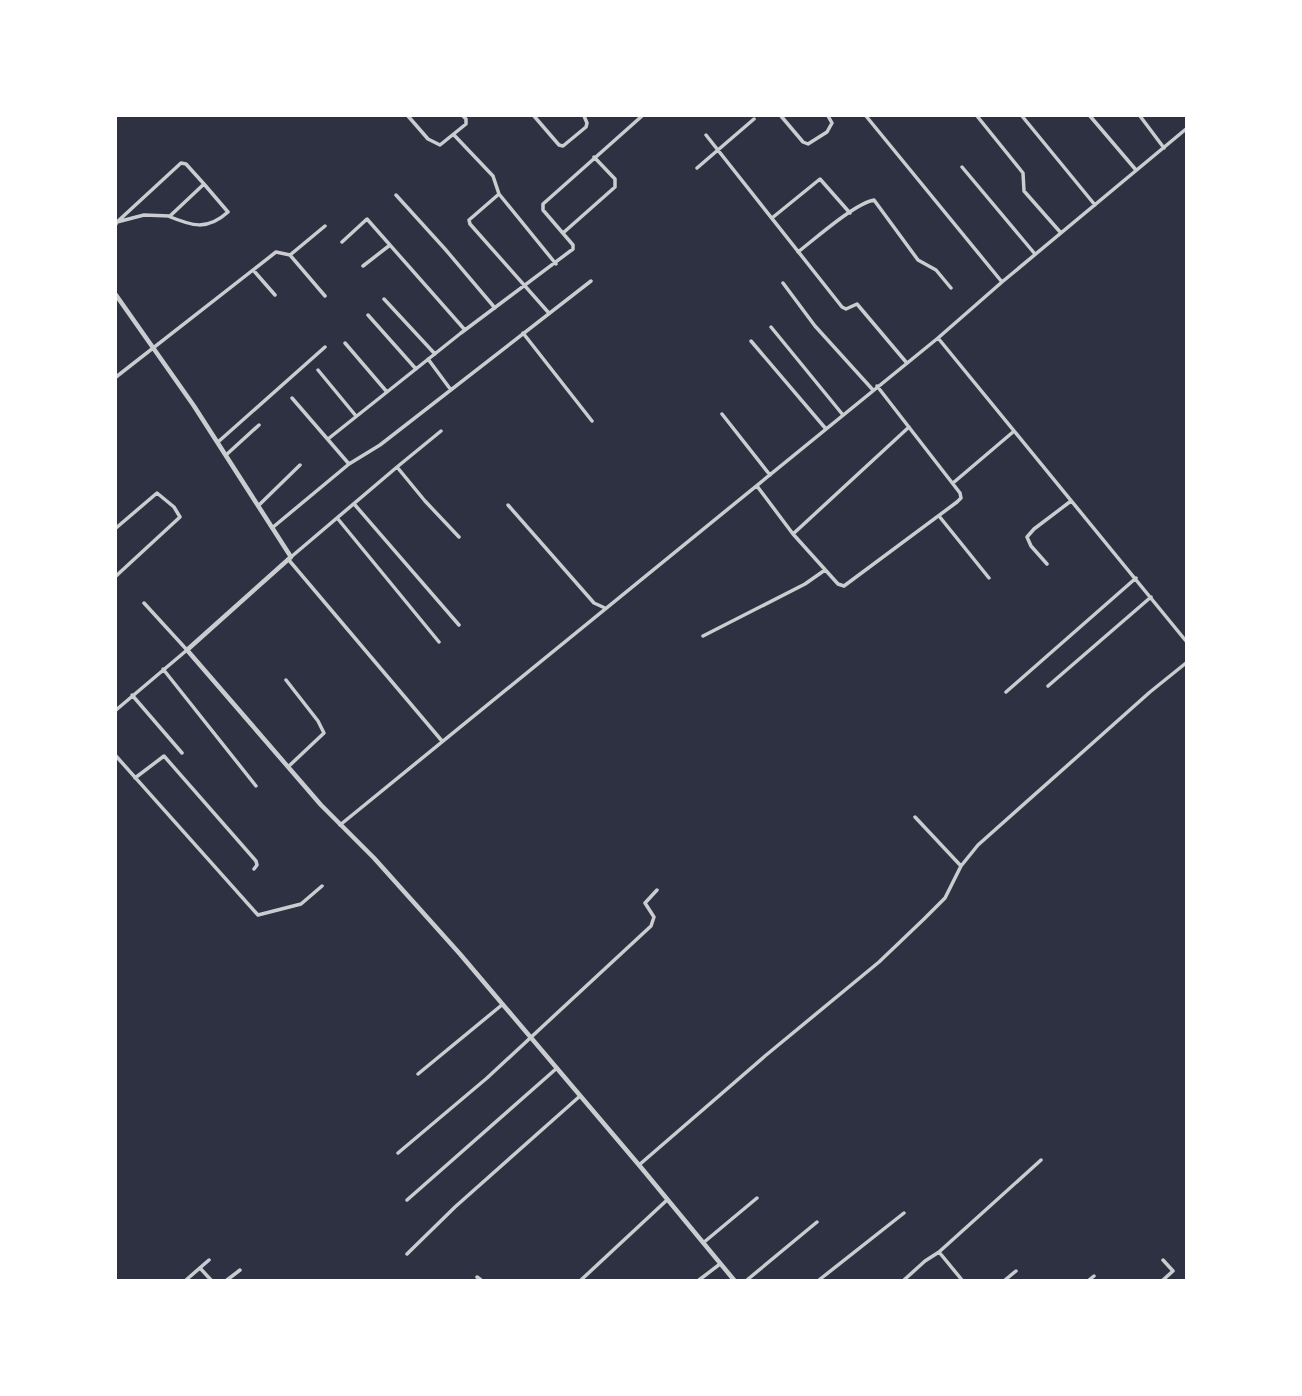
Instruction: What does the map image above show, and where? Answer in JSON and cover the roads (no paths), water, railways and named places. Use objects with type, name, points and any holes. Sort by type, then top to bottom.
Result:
[{"type":"street","points":[[408,116],[436,145],[440,145],[466,124],[463,116]]},
{"type":"street","points":[[534,116],[561,146],[566,145],[586,127],[584,116]]},
{"type":"street","points":[[328,439],[465,330],[556,264],[574,247],[543,210],[542,204],[642,116]]},
{"type":"street","points":[[781,116],[803,142],[808,144],[830,129],[832,123],[828,116]]},
{"type":"street","points":[[866,116],[1002,282]]},
{"type":"street","points":[[977,116],[1023,173],[1024,191],[1061,233]]},
{"type":"street","points":[[1023,116],[1095,205]]},
{"type":"street","points":[[1090,116],[1136,170]]},
{"type":"street","points":[[1140,116],[1164,148]]},
{"type":"street","points":[[697,169],[754,119]]},
{"type":"street","points":[[340,825],[938,338],[1186,129]]},
{"type":"street","points":[[454,135],[493,176],[499,194],[556,264]]},
{"type":"street","points":[[706,135],[842,307],[846,309],[858,304],[906,362]]},
{"type":"street","points":[[563,233],[615,187],[615,179],[594,157]]},
{"type":"street","points":[[181,163],[186,164],[228,212],[211,224],[190,225],[168,216],[144,215],[116,223],[181,163]]},
{"type":"street","points":[[962,167],[1035,254]]},
{"type":"street","points":[[772,218],[820,179],[849,213]]},
{"type":"street","points":[[168,216],[204,184]]},
{"type":"street","points":[[499,194],[469,223],[549,313]]},
{"type":"street","points":[[396,195],[495,308]]},
{"type":"street","points":[[799,252],[870,200],[877,202],[918,260],[936,270],[951,288]]},
{"type":"street","points":[[342,242],[367,219],[465,330]]},
{"type":"street","points":[[290,255],[325,226]]},
{"type":"street","points":[[363,266],[390,244]]},
{"type":"street","points":[[116,377],[276,252],[290,255],[325,296]]},
{"type":"street","points":[[254,271],[275,295]]},
{"type":"street","points":[[272,528],[349,464],[380,445],[592,281]]},
{"type":"street","points":[[757,486],[793,534],[825,570],[838,584],[846,585],[961,498],[953,483],[909,427],[815,326],[783,283]]},
{"type":"street","points":[[116,295],[226,454],[290,558],[442,741]]},
{"type":"street","points":[[384,299],[435,354]]},
{"type":"street","points":[[368,315],[416,369]]},
{"type":"street","points":[[771,327],[843,415]]},
{"type":"street","points":[[523,333],[592,421]]},
{"type":"street","points":[[938,338],[1186,641]]},
{"type":"street","points":[[751,341],[827,429]]},
{"type":"street","points":[[345,343],[387,392]]},
{"type":"street","points":[[218,442],[324,347]]},
{"type":"street","points":[[428,359],[451,390]]},
{"type":"street","points":[[318,370],[356,416]]},
{"type":"street","points":[[292,398],[349,464]]},
{"type":"street","points":[[722,414],[770,475]]},
{"type":"street","points":[[226,454],[259,425]]},
{"type":"street","points":[[793,534],[909,427]]},
{"type":"street","points":[[116,710],[441,431]]},
{"type":"street","points":[[953,483],[1013,432]]},
{"type":"street","points":[[258,506],[300,465]]},
{"type":"street","points":[[397,467],[425,502],[459,537]]},
{"type":"street","points":[[116,528],[157,493],[174,507],[180,517],[179,521],[116,576]]},
{"type":"street","points":[[1047,564],[1031,546],[1027,537],[1071,501]]},
{"type":"street","points":[[355,504],[459,625]]},
{"type":"street","points":[[508,505],[594,603],[605,608]]},
{"type":"street","points":[[939,516],[989,578]]},
{"type":"street","points":[[337,519],[439,642]]},
{"type":"street","points":[[703,636],[805,584],[825,570]]},
{"type":"street","points":[[1006,692],[1136,578]]},
{"type":"street","points":[[1048,686],[1151,597]]},
{"type":"street","points":[[144,603],[503,1004],[734,1280]]},
{"type":"street","points":[[639,1165],[879,962],[941,902],[961,866],[978,845],[1186,663]]},
{"type":"street","points":[[163,669],[256,786]]},
{"type":"street","points":[[286,680],[318,721],[324,733],[289,766]]},
{"type":"street","points":[[132,695],[182,753]]},
{"type":"street","points":[[116,756],[258,915],[301,904],[322,886]]},
{"type":"street","points":[[135,778],[164,756],[256,861],[254,869]]},
{"type":"street","points":[[915,817],[961,866]]},
{"type":"street","points":[[398,1153],[487,1078],[651,926],[654,917],[645,903],[657,890]]},
{"type":"street","points":[[418,1074],[503,1004]]},
{"type":"street","points":[[407,1200],[557,1068]]},
{"type":"street","points":[[407,1254],[455,1207],[580,1096]]},
{"type":"street","points":[[904,1280],[1041,1160]]},
{"type":"street","points":[[703,1243],[757,1198]]},
{"type":"street","points":[[581,1280],[667,1200]]},
{"type":"street","points":[[819,1280],[904,1213]]},
{"type":"street","points":[[747,1280],[817,1222]]},
{"type":"street","points":[[939,1252],[962,1280]]},
{"type":"street","points":[[186,1280],[209,1260]]},
{"type":"street","points":[[1163,1261],[1173,1271],[1163,1280]]},
{"type":"street","points":[[699,1280],[720,1264]]},
{"type":"street","points":[[200,1268],[211,1280]]},
{"type":"street","points":[[227,1280],[240,1270]]},
{"type":"street","points":[[1005,1280],[1016,1271]]},
{"type":"street","points":[[1088,1280],[1094,1276]]}]
